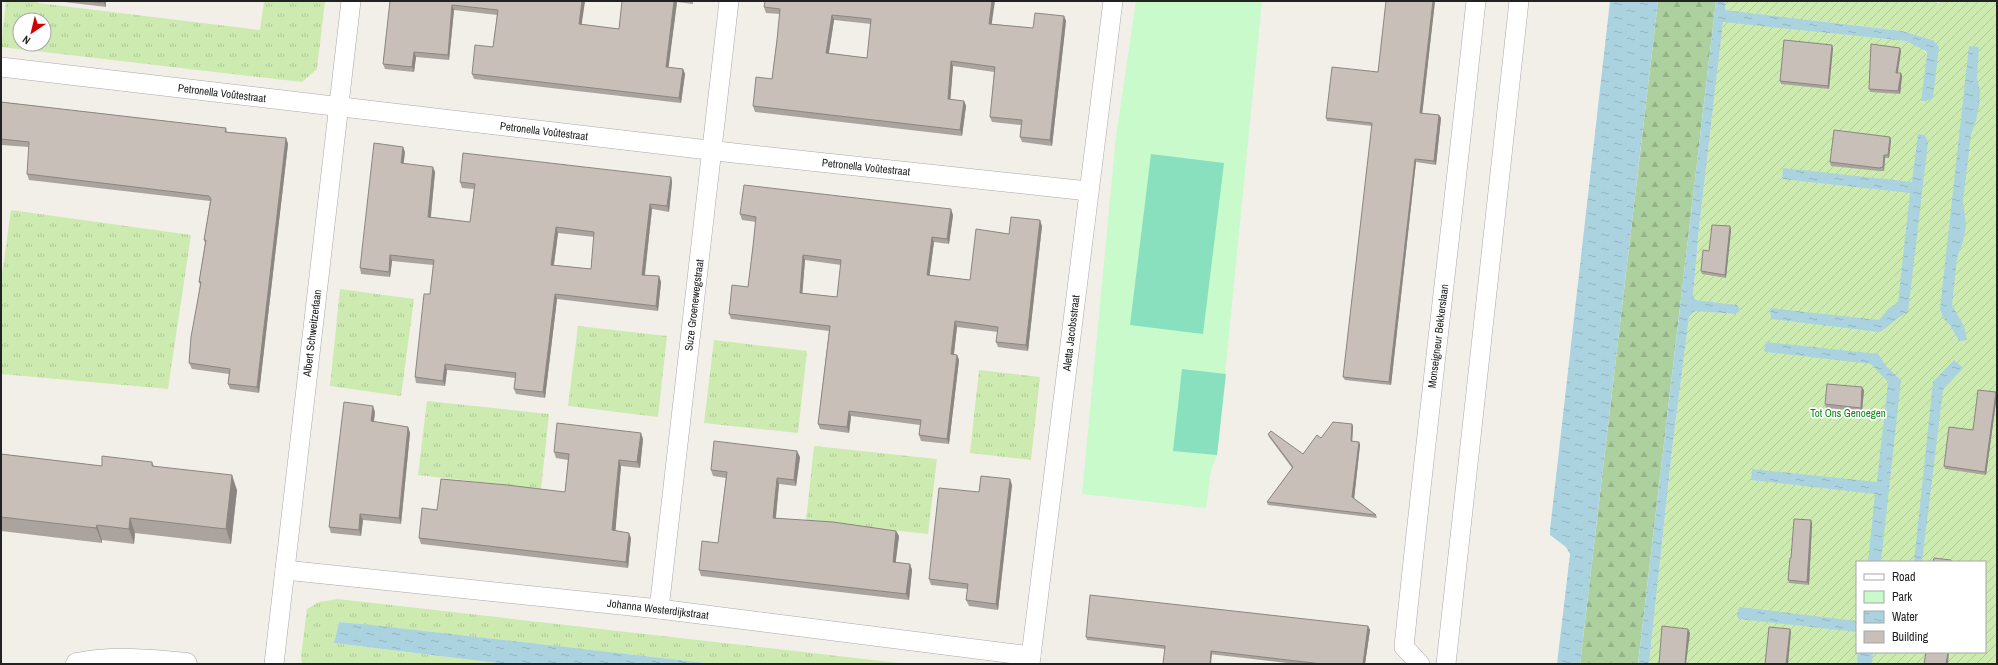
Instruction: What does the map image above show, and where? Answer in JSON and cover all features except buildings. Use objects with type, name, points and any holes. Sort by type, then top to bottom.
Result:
[{"type":"street","name":"Albert Schweitzerlaan","points":[[274,664],[351,1]]},
{"type":"street","name":"Suze Groenewegstraat","points":[[659,608],[729,1]]},
{"type":"street","name":"Aletta Jacobsstraat","points":[[1030,660],[1113,1]]},
{"type":"street","name":"Monseigneur Bekkerslaan","points":[[1420,664],[1404,647],[1426,430],[1452,218],[1476,1]]},
{"type":"street","points":[[1446,664],[1519,1]]},
{"type":"street","name":"Petronella Voûtestraat","points":[[1,67],[712,150],[1088,191]]},
{"type":"street","name":"Johanna Westerdijkstraat","points":[[285,570],[659,608],[1030,660]]},
{"type":"street","points":[[77,664],[92,661],[142,659],[186,664]]},
{"type":"green space","points":[[6,1],[38,1],[38,3],[260,30],[264,1],[325,1],[317,69],[302,82],[44,52],[52,52],[52,12],[12,12],[12,48],[1,47]]},
{"type":"green space","points":[[1136,1],[1262,1],[1217,455],[1211,470],[1206,508],[1082,494],[1116,136]]},
{"type":"green space","points":[[1658,1],[1716,1],[1638,664],[1580,664]]},
{"type":"green space","name":"Tot Ons Genoegen","points":[[1725,1],[1935,1],[1937,3],[1943,1],[1997,1],[1997,664],[1649,664],[1672,450],[1689,317],[1695,311],[1736,314],[1740,309],[1736,305],[1695,300],[1693,297],[1699,228],[1723,21],[1906,41],[1923,48],[1927,55],[1933,40],[1902,31],[1724,10]]},
{"type":"green space","points":[[1151,154],[1224,163],[1203,334],[1130,325]]},
{"type":"green space","points":[[11,210],[191,235],[168,389],[1,374],[1,282]]},
{"type":"green space","points":[[340,289],[414,299],[401,396],[330,386]]},
{"type":"green space","points":[[578,326],[667,336],[658,417],[568,406]]},
{"type":"green space","points":[[714,340],[807,351],[798,433],[704,423]]},
{"type":"green space","points":[[1182,369],[1226,374],[1217,455],[1173,451]]},
{"type":"green space","points":[[979,370],[1040,377],[1031,460],[970,453]]},
{"type":"green space","points":[[427,401],[549,414],[541,489],[418,475]]},
{"type":"green space","points":[[814,446],[937,459],[928,534],[806,521]]},
{"type":"green space","points":[[338,599],[908,664],[715,664],[339,622],[334,643],[505,664],[302,664],[301,656],[307,609],[319,602]]},
{"type":"water","points":[[1610,1],[1658,1],[1580,664],[1557,664],[1570,554],[1566,547],[1550,535],[1550,530]]},
{"type":"water","points":[[1716,1],[1725,1],[1725,10],[1902,31],[1933,40],[1939,47],[1933,98],[1926,101],[1921,101],[1927,55],[1926,51],[1906,41],[1723,22],[1699,228],[1693,297],[1696,300],[1737,305],[1740,309],[1736,314],[1695,311],[1689,317],[1672,450],[1649,664],[1638,664]]},
{"type":"water","points":[[1969,46],[1979,47],[1977,78],[1980,92],[1976,121],[1971,134],[1963,201],[1966,225],[1963,242],[1957,258],[1952,305],[1964,326],[1967,340],[1959,341],[1950,325],[1943,318],[1940,309]]},
{"type":"water","points":[[1918,134],[1925,135],[1928,142],[1908,312],[1879,332],[1771,319],[1770,308],[1879,320],[1889,308],[1898,303],[1910,193],[1782,179],[1783,168],[1912,182]]},
{"type":"water","points":[[1766,342],[1878,354],[1887,367],[1901,380],[1881,561],[1868,561],[1875,494],[1751,480],[1752,469],[1877,482],[1888,382],[1871,364],[1764,351]]},
{"type":"water","points":[[1954,360],[1963,368],[1943,390],[1922,561],[1914,561],[1933,382]]},
{"type":"water","points":[[1739,607],[1856,621],[1856,632],[1739,619],[1737,616]]},
{"type":"water","points":[[339,622],[715,664],[505,664],[334,643]]},
{"type":"water","points":[[1858,653],[1873,653],[1872,664],[1857,664]]}]
